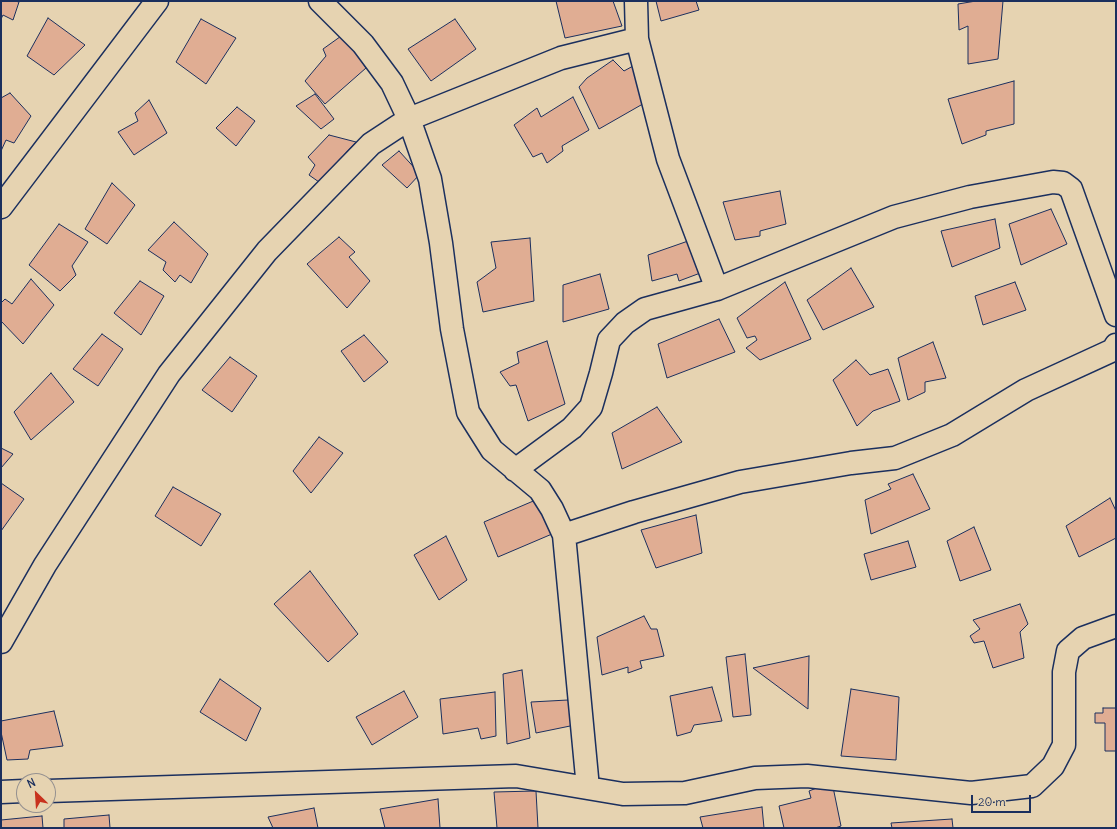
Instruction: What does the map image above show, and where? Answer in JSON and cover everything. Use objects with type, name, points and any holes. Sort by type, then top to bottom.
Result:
[{"type":"street","points":[[1,207],[157,1]]},
{"type":"street","points":[[320,1],[363,44],[392,83],[409,119],[430,179],[441,243],[452,329],[468,412],[492,450],[540,490],[552,509],[564,535],[588,788]]},
{"type":"street","points":[[636,1],[637,40],[668,159],[717,289]]},
{"type":"street","points":[[1,642],[45,565],[169,374],[267,251],[371,144],[409,119],[561,58],[637,40]]},
{"type":"street","points":[[515,470],[572,428],[591,407],[609,340],[625,323],[645,309],[717,289],[894,217],[970,197],[1054,182],[1063,183],[1071,189],[1116,315]]},
{"type":"street","points":[[564,535],[634,512],[740,482],[851,463],[895,458],[952,435],[1026,390],[1113,350],[1116,345]]},
{"type":"street","points":[[56,791],[516,776],[623,794],[685,793],[755,778],[807,776],[971,793],[1032,786],[1053,766],[1064,745],[1064,672],[1068,651],[1083,638],[1116,626]]},
{"type":"street","points":[[1,792],[16,792]]},
{"type":"building","points":[[1,1],[19,2],[13,20],[3,15],[1,19]]},
{"type":"building","points":[[556,1],[613,1],[622,26],[565,38]]},
{"type":"building","points":[[656,1],[696,1],[699,10],[661,21]]},
{"type":"building","points":[[976,1],[1003,1],[998,59],[968,64],[968,26],[959,30],[958,4]]},
{"type":"building","points":[[48,18],[85,45],[54,75],[27,56]]},
{"type":"building","points":[[201,19],[236,38],[206,84],[176,62]]},
{"type":"building","points":[[455,19],[476,49],[431,81],[408,49]]},
{"type":"building","points":[[344,34],[366,68],[325,104],[305,81],[326,56],[323,49]]},
{"type":"building","points":[[613,60],[624,71],[633,66],[648,101],[599,129],[579,87],[587,78]]},
{"type":"building","points":[[1014,81],[1014,124],[986,131],[986,135],[962,144],[948,99]]},
{"type":"building","points":[[10,93],[31,116],[14,143],[6,140],[1,151],[1,98]]},
{"type":"building","points":[[315,94],[334,119],[321,129],[296,106]]},
{"type":"building","points":[[573,97],[589,130],[562,146],[563,151],[547,163],[542,153],[533,157],[514,125],[537,108],[541,117]]},
{"type":"building","points":[[149,100],[167,133],[134,155],[118,132],[138,121],[135,113]]},
{"type":"building","points":[[237,107],[255,121],[236,146],[216,128]]},
{"type":"building","points":[[329,135],[356,142],[319,182],[309,175],[315,165],[308,157]]},
{"type":"building","points":[[399,151],[420,174],[407,188],[382,165]]},
{"type":"building","points":[[112,183],[135,205],[107,244],[85,229]]},
{"type":"building","points":[[780,191],[786,224],[760,231],[760,236],[735,240],[723,202]]},
{"type":"building","points":[[1051,209],[1067,244],[1021,265],[1009,224]]},
{"type":"building","points":[[995,219],[1000,248],[952,267],[941,231]]},
{"type":"building","points":[[174,222],[208,254],[191,283],[180,275],[175,282],[163,270],[166,262],[148,250]]},
{"type":"building","points":[[59,224],[88,242],[72,266],[76,275],[60,291],[29,265]]},
{"type":"building","points":[[339,237],[355,252],[349,257],[370,281],[347,308],[307,264]]},
{"type":"building","points":[[530,238],[534,301],[483,312],[477,282],[496,268],[491,242]]},
{"type":"building","points":[[691,240],[703,272],[679,281],[677,274],[652,281],[648,255]]},
{"type":"building","points":[[851,268],[874,307],[823,330],[807,300]]},
{"type":"building","points":[[600,274],[609,309],[563,322],[563,285]]},
{"type":"building","points":[[31,279],[54,305],[23,344],[1,321],[1,303],[5,299],[12,304]]},
{"type":"building","points":[[140,281],[164,296],[141,335],[114,313]]},
{"type":"building","points":[[785,282],[811,339],[760,360],[746,348],[757,340],[755,336],[747,338],[737,318]]},
{"type":"building","points":[[1015,282],[1026,310],[983,325],[975,296]]},
{"type":"building","points":[[719,319],[735,352],[667,378],[658,344]]},
{"type":"building","points":[[102,334],[123,349],[98,386],[73,369]]},
{"type":"building","points":[[364,335],[388,362],[364,382],[341,351]]},
{"type":"building","points":[[547,341],[565,404],[528,421],[516,385],[510,386],[500,372],[519,363],[517,352]]},
{"type":"building","points":[[933,342],[946,378],[925,382],[925,392],[908,400],[898,358]]},
{"type":"building","points":[[230,357],[257,376],[232,412],[202,390]]},
{"type":"building","points":[[856,360],[870,375],[888,369],[900,401],[873,411],[857,426],[833,380]]},
{"type":"building","points":[[51,373],[74,402],[31,440],[14,412]]},
{"type":"building","points":[[657,407],[682,442],[622,469],[612,433]]},
{"type":"building","points":[[319,437],[343,453],[311,493],[293,471]]},
{"type":"building","points":[[1,448],[13,454],[1,468]]},
{"type":"building","points":[[913,474],[930,509],[871,534],[865,500],[891,489],[888,484]]},
{"type":"building","points":[[1,483],[24,499],[1,531]]},
{"type":"building","points":[[173,487],[221,514],[201,546],[155,516]]},
{"type":"building","points":[[1110,498],[1116,511],[1116,538],[1079,557],[1066,526]]},
{"type":"building","points":[[538,499],[552,534],[498,557],[484,522]]},
{"type":"building","points":[[696,515],[702,553],[656,568],[641,530]]},
{"type":"building","points":[[974,527],[991,570],[960,581],[947,541]]},
{"type":"building","points":[[446,536],[467,580],[439,600],[414,555]]},
{"type":"building","points":[[908,541],[916,567],[871,580],[864,554]]},
{"type":"building","points":[[310,571],[358,634],[328,662],[274,604]]},
{"type":"building","points":[[1020,604],[1028,624],[1020,632],[1024,658],[993,668],[984,641],[974,643],[970,636],[980,629],[973,620]]},
{"type":"building","points":[[644,616],[651,629],[657,629],[664,656],[640,661],[642,668],[628,673],[628,667],[602,675],[597,637]]},
{"type":"building","points":[[745,654],[751,715],[733,717],[726,657]]},
{"type":"building","points":[[809,656],[808,709],[753,668]]},
{"type":"building","points":[[522,670],[530,738],[507,744],[503,674]]},
{"type":"building","points":[[220,679],[261,708],[246,741],[200,712]]},
{"type":"building","points":[[712,687],[722,721],[694,725],[691,732],[677,736],[670,696]]},
{"type":"building","points":[[851,689],[899,697],[896,760],[841,756]]},
{"type":"building","points":[[404,691],[418,717],[372,745],[356,717]]},
{"type":"building","points":[[495,692],[496,736],[481,739],[478,728],[443,734],[440,699]]},
{"type":"building","points":[[568,700],[575,725],[536,733],[531,702]]},
{"type":"building","points":[[1103,708],[1116,708],[1116,751],[1105,751],[1105,723],[1095,723],[1095,713],[1103,713]]},
{"type":"building","points":[[54,711],[63,746],[30,750],[28,759],[7,760],[1,732],[1,721]]},
{"type":"building","points":[[832,782],[841,826],[835,828],[784,828],[779,806],[811,798],[809,791]]},
{"type":"building","points":[[536,791],[538,828],[497,828],[494,792]]},
{"type":"building","points":[[438,799],[440,828],[385,828],[380,809]]},
{"type":"building","points":[[762,807],[764,828],[703,828],[700,817]]},
{"type":"building","points":[[314,808],[318,828],[273,828],[268,817]]},
{"type":"building","points":[[109,815],[110,828],[64,828],[64,819]]},
{"type":"building","points":[[42,816],[43,828],[1,828],[1,820]]},
{"type":"building","points":[[952,819],[953,828],[892,828],[891,823]]}]
